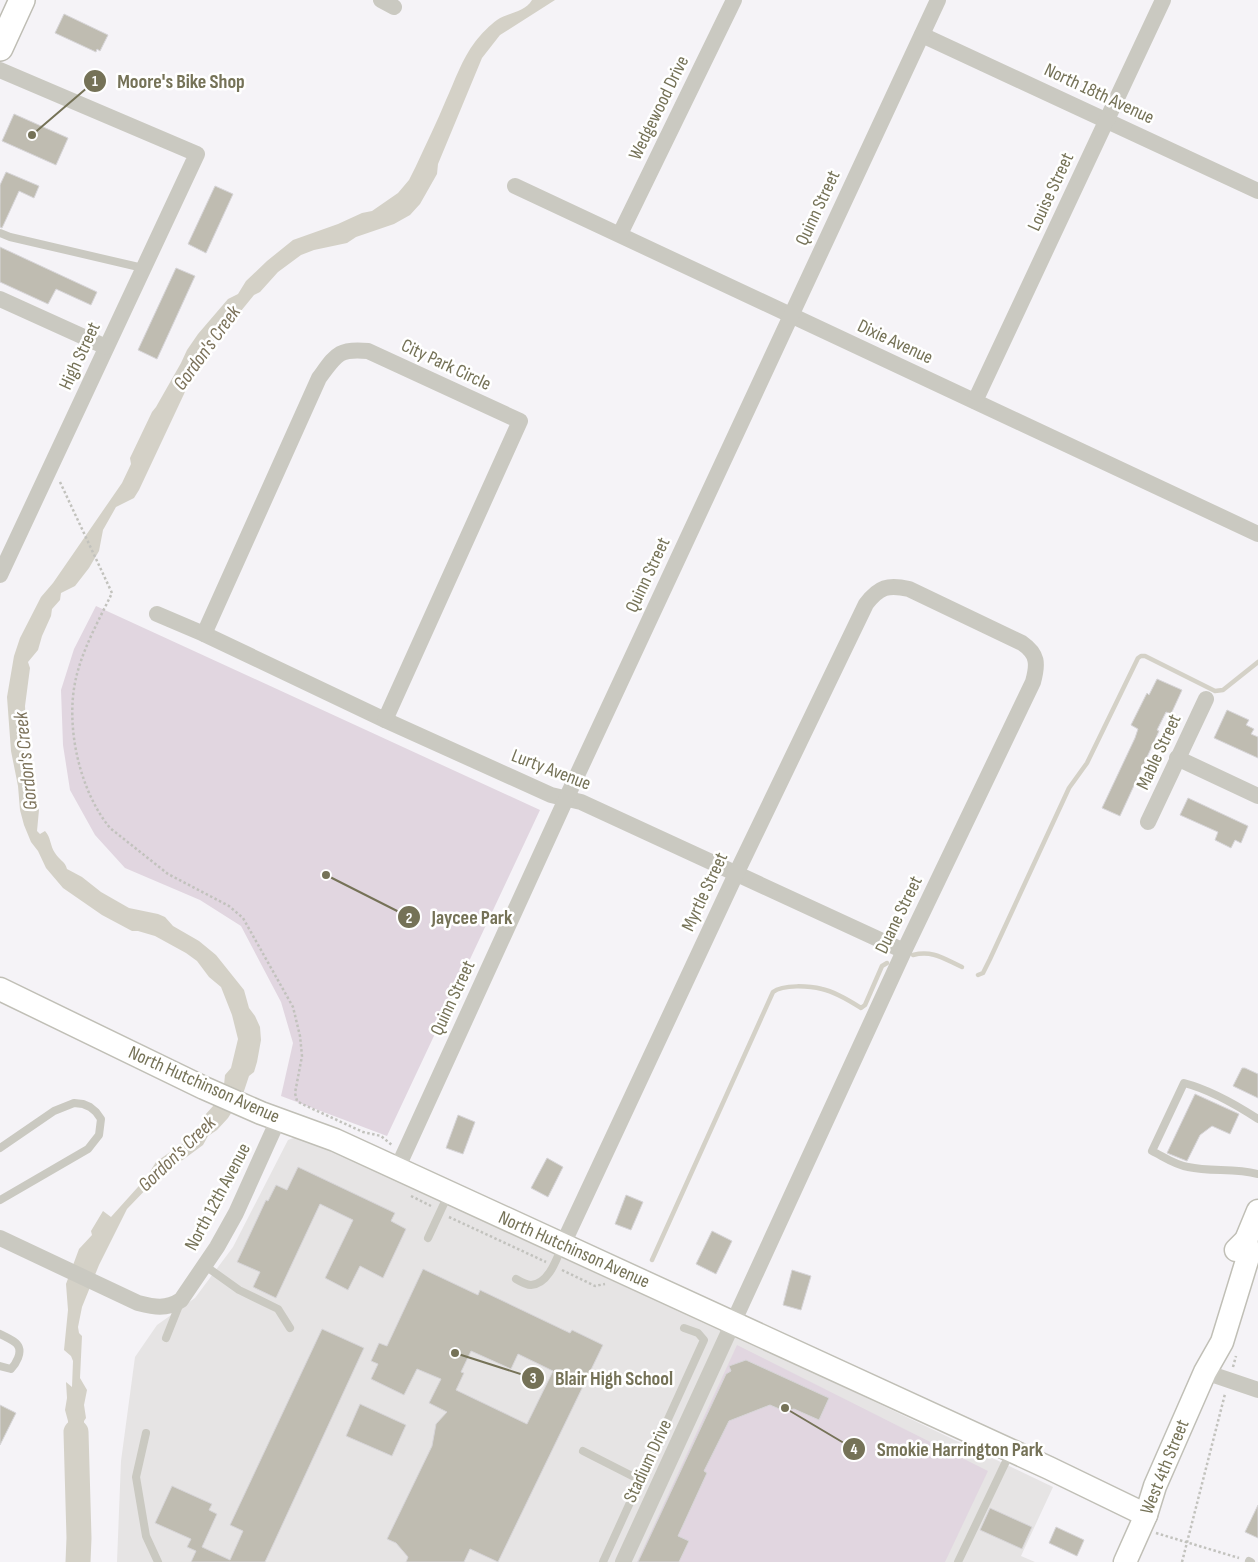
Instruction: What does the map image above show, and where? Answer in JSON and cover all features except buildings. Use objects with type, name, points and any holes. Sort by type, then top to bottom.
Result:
[{"type":"main road","points":[[0,48],[22,0]]},
{"type":"main road","name":"North Hutchinson Avenue","points":[[0,989],[204,1088],[334,1140],[392,1166],[445,1202],[563,1244],[1012,1451],[1148,1523]]},
{"type":"main road","name":"West 4th Street","points":[[1125,1562],[1148,1523],[1155,1486],[1205,1372],[1210,1336],[1235,1250],[1246,1240],[1258,1211]]},
{"type":"street","name":"Wedgewood Drive","points":[[620,234],[734,0]]},
{"type":"street","name":"Quinn Street","points":[[392,1166],[566,799],[938,0]]},
{"type":"street","name":"Louise Street","points":[[974,401],[1163,0]]},
{"type":"street","name":"North 18th Avenue","points":[[922,35],[1258,191]]},
{"type":"street","name":"High Street","points":[[0,70],[197,154],[106,347],[5,550],[0,575]]},
{"type":"street","name":"Dixie Avenue","points":[[515,186],[1258,534]]},
{"type":"street","points":[[0,299],[106,347]]},
{"type":"street","name":"City Park Circle","points":[[204,634],[319,378],[334,357],[351,349],[368,350],[512,417],[520,421],[385,720]]},
{"type":"street","name":"Myrtle Street","points":[[563,1244],[736,874],[866,604],[875,592],[886,587],[897,586],[909,589]]},
{"type":"street","name":"Duane Street","points":[[733,1322],[904,951],[1034,682],[1037,670],[1036,660],[1031,650],[1022,643],[909,589]]},
{"type":"street","name":"Lurty Avenue","points":[[157,614],[204,634],[551,796],[580,802],[904,951]]},
{"type":"street","name":"Mable Street","points":[[1148,822],[1206,699]]},
{"type":"street","points":[[1177,758],[1258,796]]},
{"type":"street","name":"North 12th Avenue","points":[[180,1300],[217,1247],[236,1213],[270,1116]]},
{"type":"street","points":[[0,1238],[138,1303],[163,1308],[173,1305],[180,1300]]},
{"type":"street","name":"Stadium Drive","points":[[623,1562],[733,1322]]},
{"type":"street","points":[[1205,1372],[1228,1384],[1258,1390]]},
{"type":"lane","points":[[0,233],[10,237],[143,268]]},
{"type":"lane","points":[[1258,1119],[1215,1094],[1200,1087],[1184,1083],[1152,1151],[1186,1167],[1258,1174]]},
{"type":"lane","points":[[0,1148],[54,1111],[74,1102],[90,1107],[101,1119],[99,1136],[96,1142],[88,1149],[0,1200]]},
{"type":"lane","points":[[428,1238],[445,1202]]},
{"type":"lane","points":[[516,1279],[526,1284],[536,1284],[544,1278],[553,1266],[563,1244]]},
{"type":"lane","points":[[204,1265],[239,1290],[278,1310],[290,1328]]},
{"type":"lane","points":[[166,1338],[180,1300]]},
{"type":"lane","points":[[603,1562],[704,1340],[698,1334],[684,1328]]},
{"type":"lane","points":[[0,1334],[17,1343],[20,1347],[20,1352],[14,1367],[11,1369],[0,1366]]},
{"type":"lane","points":[[146,1433],[136,1476],[146,1536],[158,1562]]},
{"type":"lane","points":[[583,1451],[640,1480]]},
{"type":"lane","points":[[958,1562],[1012,1451]]},
{"type":"path","points":[[66,498],[112,593],[85,652],[76,679],[72,712],[78,762],[103,819],[110,828],[168,874],[218,900],[240,914],[292,1007],[300,1036],[302,1056],[295,1093],[297,1100],[363,1132],[381,1136],[394,1148],[392,1166]]},
{"type":"path","points":[[403,1192],[445,1202],[553,1266],[595,1286],[607,1284],[612,1286]]},
{"type":"path","points":[[1182,1562],[1228,1384]]},
{"type":"path","points":[[1148,1523],[1187,1544],[1250,1561]]},
{"type":"shaded area","points":[[96,606],[540,810],[387,1136],[281,1096],[293,1043],[281,1002],[241,926],[200,900],[125,868],[95,835],[70,790],[63,745],[61,690],[74,649]]},
{"type":"shaded area","points":[[299,1136],[762,1348],[1053,1487],[1021,1556],[1035,1562],[117,1562],[121,1461],[135,1357],[157,1325],[195,1298],[233,1247],[288,1140]]},
{"type":"shaded area","points":[[737,1345],[988,1471],[945,1562],[637,1562]]},
{"type":"water","points":[[532,0],[555,0],[500,35],[482,58],[438,164],[437,174],[420,204],[410,215],[394,224],[356,237],[347,243],[314,250],[301,255],[278,272],[260,292],[254,295],[223,333],[214,341],[195,376],[191,376],[139,490],[134,498],[116,507],[103,530],[99,551],[75,586],[61,593],[60,600],[52,609],[38,650],[28,662],[30,668],[25,706],[26,723],[22,743],[27,754],[34,799],[39,810],[37,831],[40,834],[45,831],[47,833],[53,850],[67,869],[129,908],[165,917],[173,926],[199,941],[216,955],[244,990],[249,1008],[260,1027],[261,1040],[254,1072],[249,1076],[243,1094],[228,1118],[217,1130],[208,1136],[203,1145],[154,1181],[127,1209],[99,1265],[82,1307],[78,1327],[79,1333],[82,1336],[80,1378],[87,1390],[84,1405],[86,1418],[84,1421],[83,1453],[77,1465],[67,1459],[66,1382],[72,1387],[73,1361],[71,1356],[64,1350],[68,1310],[66,1284],[79,1249],[92,1235],[91,1231],[103,1211],[111,1217],[146,1178],[156,1162],[187,1140],[202,1123],[224,1085],[225,1075],[231,1068],[238,1039],[232,1015],[221,987],[209,977],[197,961],[155,936],[132,931],[102,915],[63,888],[46,868],[38,851],[31,842],[24,825],[11,751],[7,697],[14,656],[20,638],[41,597],[53,583],[122,483],[131,464],[130,458],[152,412],[198,334],[228,299],[238,294],[246,281],[293,240],[362,213],[372,211],[398,193],[409,180],[470,49],[494,22],[521,10]]},
{"type":"waterway","points":[[978,975],[983,973],[1069,788],[1087,763],[1138,658],[1145,656],[1215,691],[1223,690],[1258,662]]},
{"type":"waterway","points":[[913,955],[933,954],[962,967]]},
{"type":"waterway","points":[[652,1260],[773,992],[777,989],[790,987],[817,988],[838,994],[861,1008],[865,1005],[882,966],[887,963]]},
{"type":"waterway","name":"Gordon's Creek","points":[[76,1432],[78,1562]]},
{"type":"place","name":"Moore's Bike Shop","points":[[32,135]]},
{"type":"place","name":"Jaycee Park","points":[[326,875]]},
{"type":"place","name":"Blair High School","points":[[455,1353]]},
{"type":"place","name":"Smokie Harrington Park","points":[[785,1408]]}]
